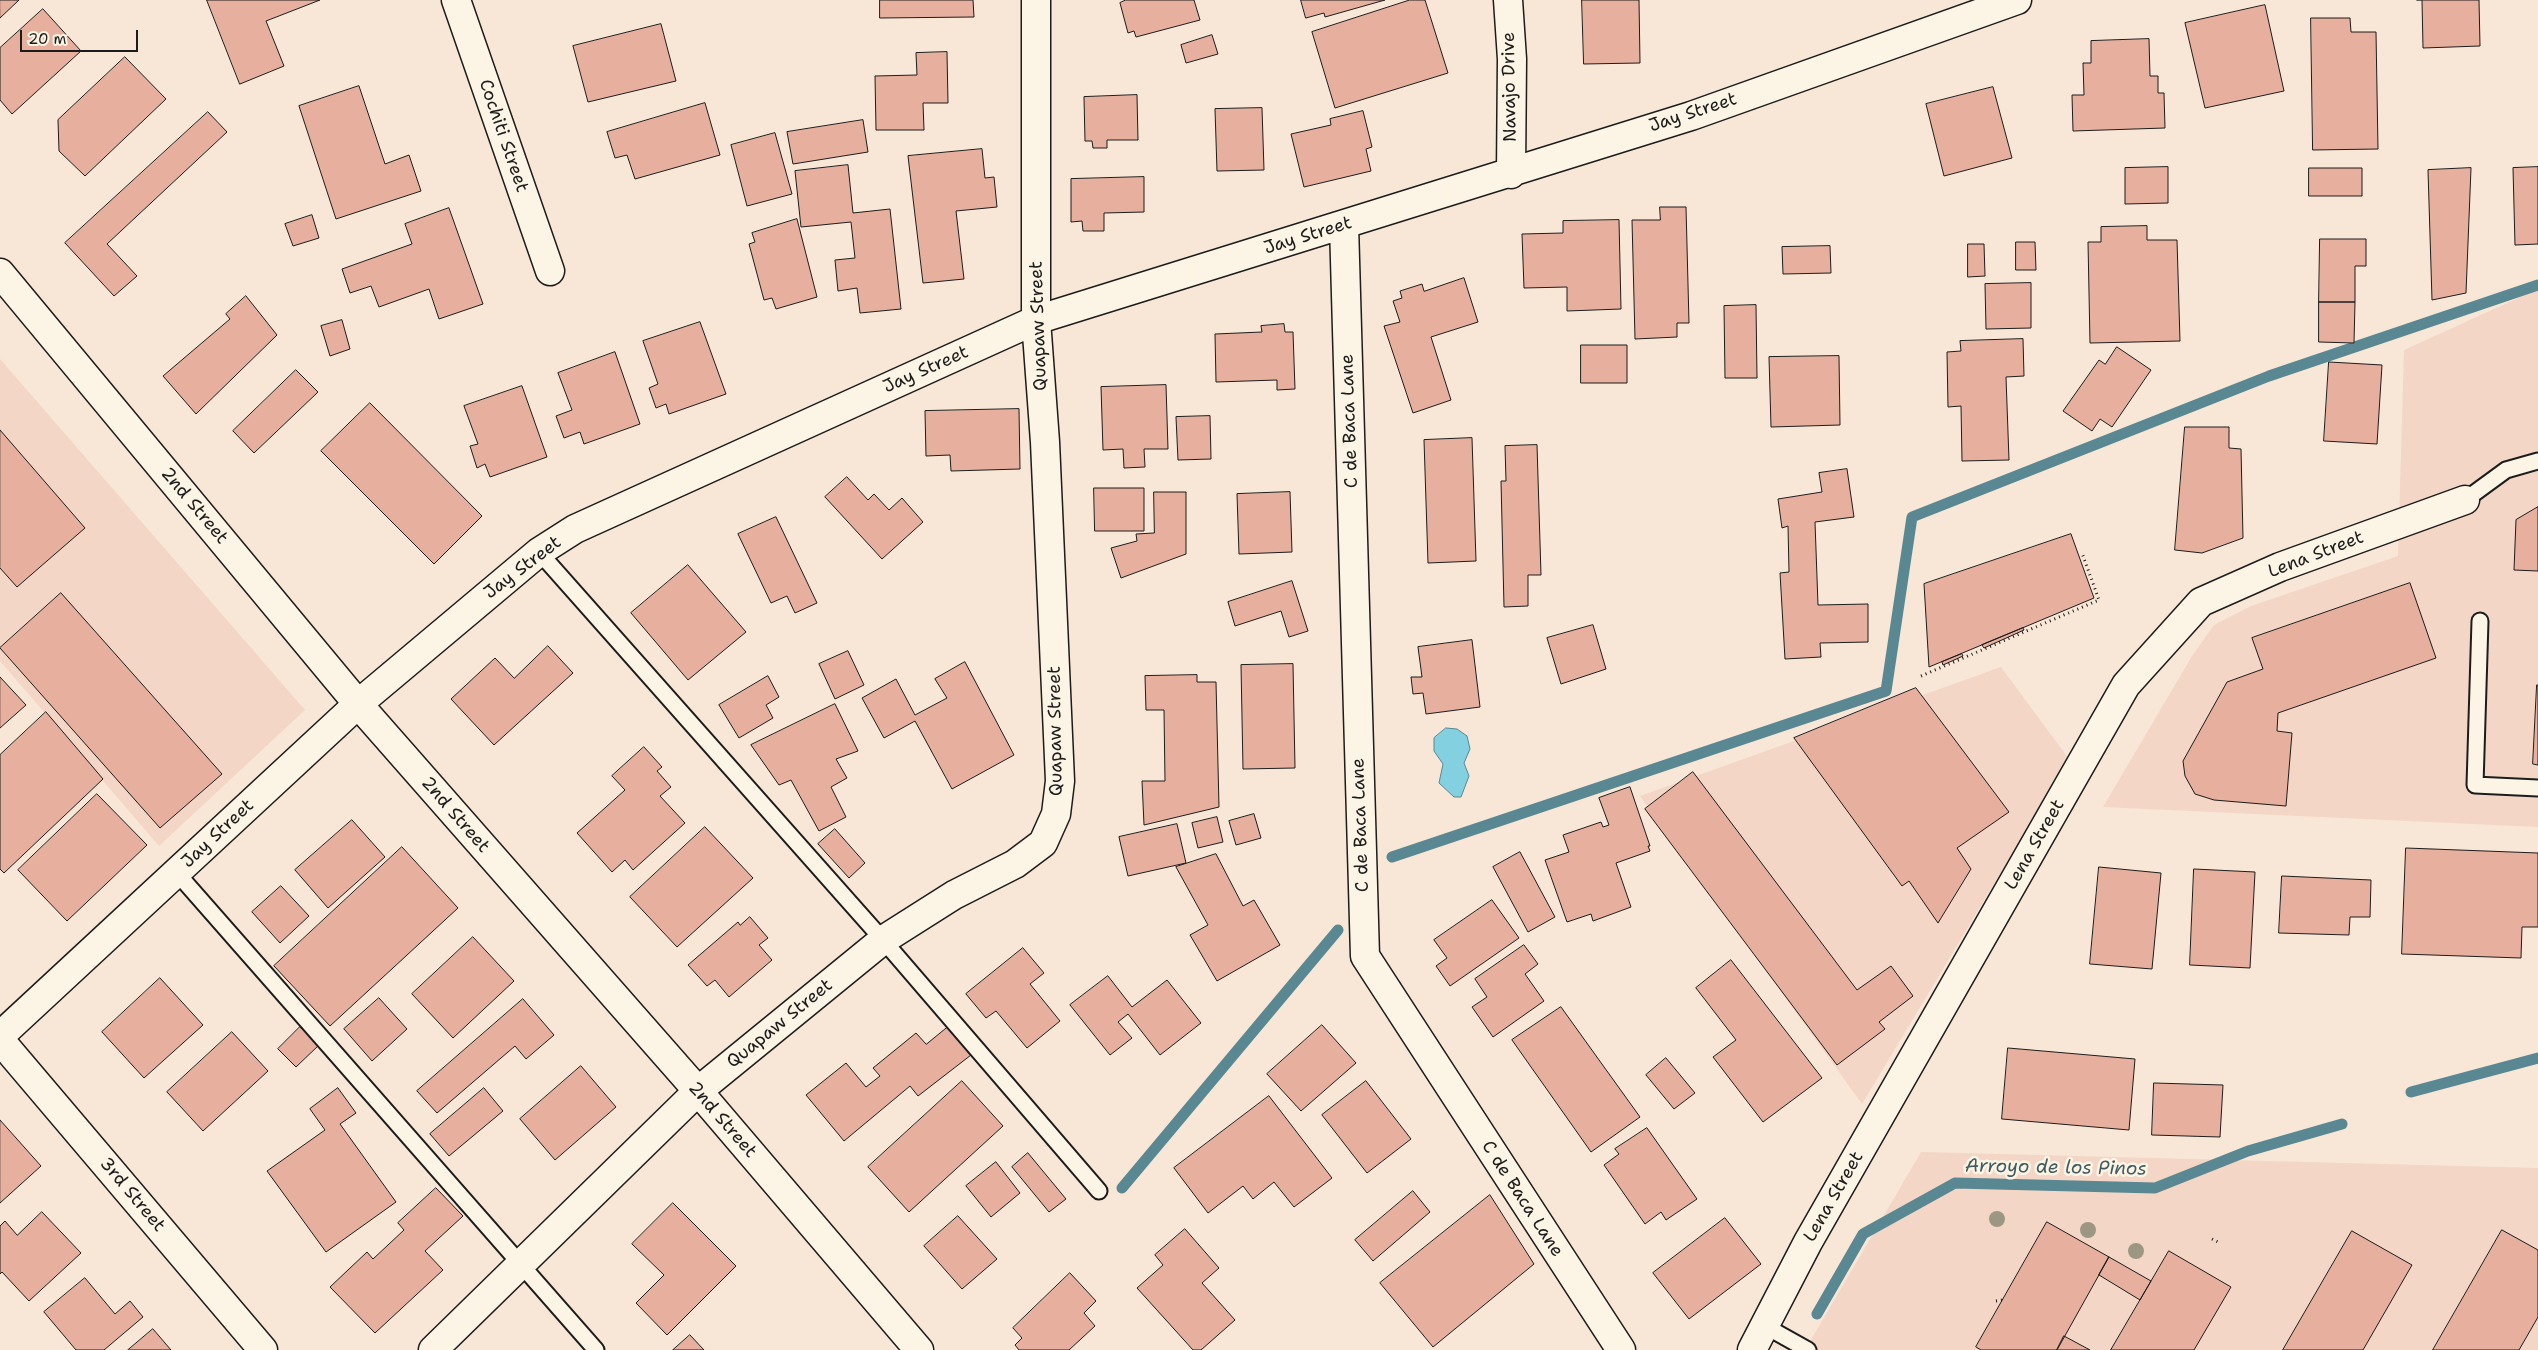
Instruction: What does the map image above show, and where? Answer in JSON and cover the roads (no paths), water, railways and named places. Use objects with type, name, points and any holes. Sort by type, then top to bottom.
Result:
[{"type":"street","name":"Cochiti Street","points":[[456,0],[550,271]]},
{"type":"street","name":"Quapaw Street","points":[[433,1350],[698,1091],[884,940],[954,895],[1015,864],[1043,843],[1056,814],[1059,771],[1045,442],[1036,320],[1036,0]]},
{"type":"street","name":"Navajo Drive","points":[[1508,0],[1512,60],[1511,174]]},
{"type":"street","name":"Jay Street","points":[[0,1038],[358,704],[539,552],[575,530],[1036,320],[1511,174],[1634,132],[1691,116],[2017,0]]},
{"type":"street","name":"C de Baca Lane","points":[[1344,226],[1365,956],[1620,1350]]},
{"type":"street","name":"2nd Street","points":[[0,273],[358,704],[698,1091],[919,1350]]},
{"type":"street","name":"Lena Street","points":[[1752,1350],[1813,1234],[2126,685],[2201,602],[2280,567],[2465,500]]},
{"type":"street","name":"3rd Street","points":[[0,1038],[264,1350]]},
{"type":"lane","points":[[2465,500],[2506,470],[2538,461]]},
{"type":"lane","points":[[539,552],[884,940],[1099,1191]]},
{"type":"lane","points":[[2480,621],[2475,785],[2538,788]]},
{"type":"lane","points":[[177,872],[596,1350]]},
{"type":"lane","points":[[1765,1326],[1808,1350]]},
{"type":"water","points":[[1446,728],[1457,729],[1467,736],[1470,749],[1464,763],[1469,776],[1461,797],[1454,797],[1439,783],[1443,764],[1434,751],[1434,738]]},
{"type":"waterway","points":[[1392,857],[1886,691],[1912,517],[2269,376],[2538,285]]},
{"type":"waterway","points":[[1122,1188],[1338,930]]},
{"type":"waterway","name":"Arroyo de los Pinos","points":[[2411,1092],[2538,1058]]},
{"type":"waterway","name":"Arroyo de los Pinos","points":[[1817,1314],[1863,1234],[1955,1183],[2155,1188],[2248,1151],[2342,1124]]}]
